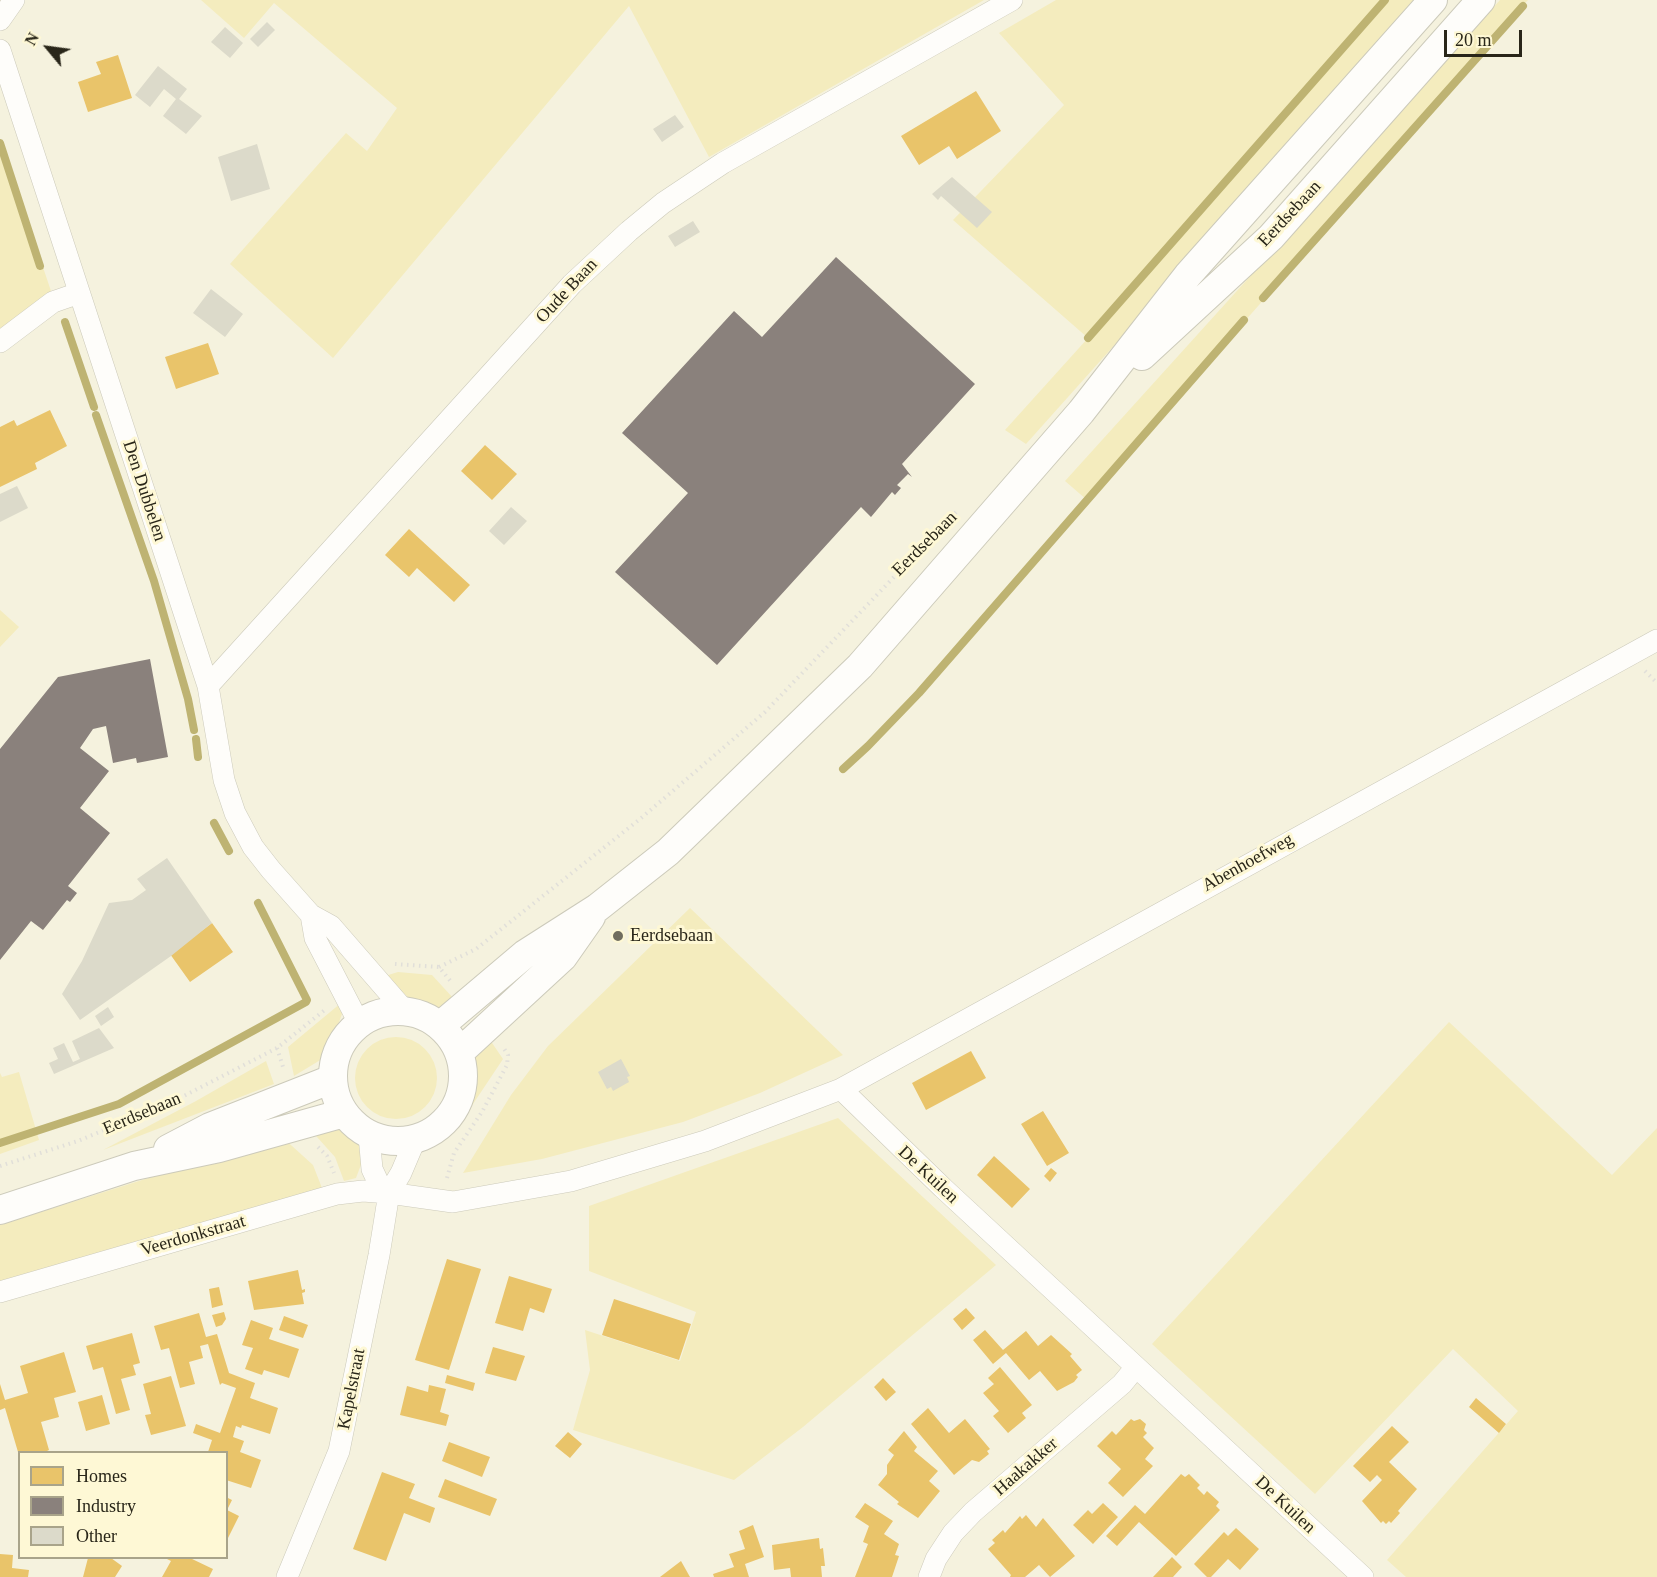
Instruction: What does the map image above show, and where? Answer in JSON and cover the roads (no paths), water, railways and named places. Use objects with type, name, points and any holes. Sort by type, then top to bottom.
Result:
[{"type":"main road","name":"Eerdsebaan","points":[[441,1025],[525,954],[597,908],[668,852],[860,666],[1081,412],[1188,275],[1433,0]]},
{"type":"main road","name":"Eerdsebaan","points":[[1081,412],[1271,237],[1481,0]]},
{"type":"main road","name":"Eerdsebaan","points":[[460,1052],[563,957],[597,908]]},
{"type":"main road","points":[[404,1010],[424,1015],[441,1025],[452,1037],[460,1052],[464,1074],[461,1095],[451,1115],[435,1131],[415,1140],[391,1141],[369,1135],[355,1125],[344,1113],[337,1099],[332,1079],[335,1058],[344,1039],[359,1023],[381,1012],[404,1010]]},
{"type":"main road","points":[[134,1166],[210,1127],[332,1079]]},
{"type":"main road","points":[[0,1210],[134,1166],[219,1148],[344,1113]]},
{"type":"street","points":[[0,21],[14,0]]},
{"type":"street","name":"Oude Baan","points":[[208,686],[572,284],[629,231],[663,203],[723,163],[1012,0]]},
{"type":"street","name":"Den Dubbelen","points":[[0,50],[208,686],[224,780],[241,827],[263,860],[310,915],[331,926],[404,1010]]},
{"type":"street","points":[[0,342],[52,302],[79,293]]},
{"type":"street","name":"Abenhoefweg","points":[[841,1089],[1657,639]]},
{"type":"street","name":"Den Dubbelen","points":[[310,915],[315,938],[359,1023]]},
{"type":"street","points":[[369,1135],[372,1169],[379,1184],[388,1193],[453,1202],[571,1181],[705,1141],[841,1089]]},
{"type":"street","name":"De Kuilen","points":[[841,1089],[943,1188],[1363,1577]]},
{"type":"street","name":"Kapelstraat","points":[[287,1577],[339,1451],[379,1255],[388,1193],[401,1173],[415,1140]]},
{"type":"street","name":"Veerdonkstraat","points":[[0,1292],[337,1194],[363,1191],[388,1193]]},
{"type":"street","name":"Haakakker","points":[[929,1577],[936,1560],[953,1533],[973,1512],[1122,1384],[1136,1367]]},
{"type":"waterway","points":[[1088,338],[1385,0]]},
{"type":"waterway","points":[[1263,298],[1523,6]]},
{"type":"waterway","points":[[0,143],[40,266]]},
{"type":"waterway","points":[[843,769],[919,693],[1244,320]]},
{"type":"waterway","points":[[65,322],[94,407]]},
{"type":"waterway","points":[[96,415],[154,581],[188,699],[194,730]]},
{"type":"waterway","points":[[196,739],[198,757]]},
{"type":"waterway","points":[[214,823],[229,851]]},
{"type":"waterway","points":[[0,1143],[119,1104],[306,1002],[258,903]]},
{"type":"place","name":"Eerdsebaan","points":[[618,936]]}]
